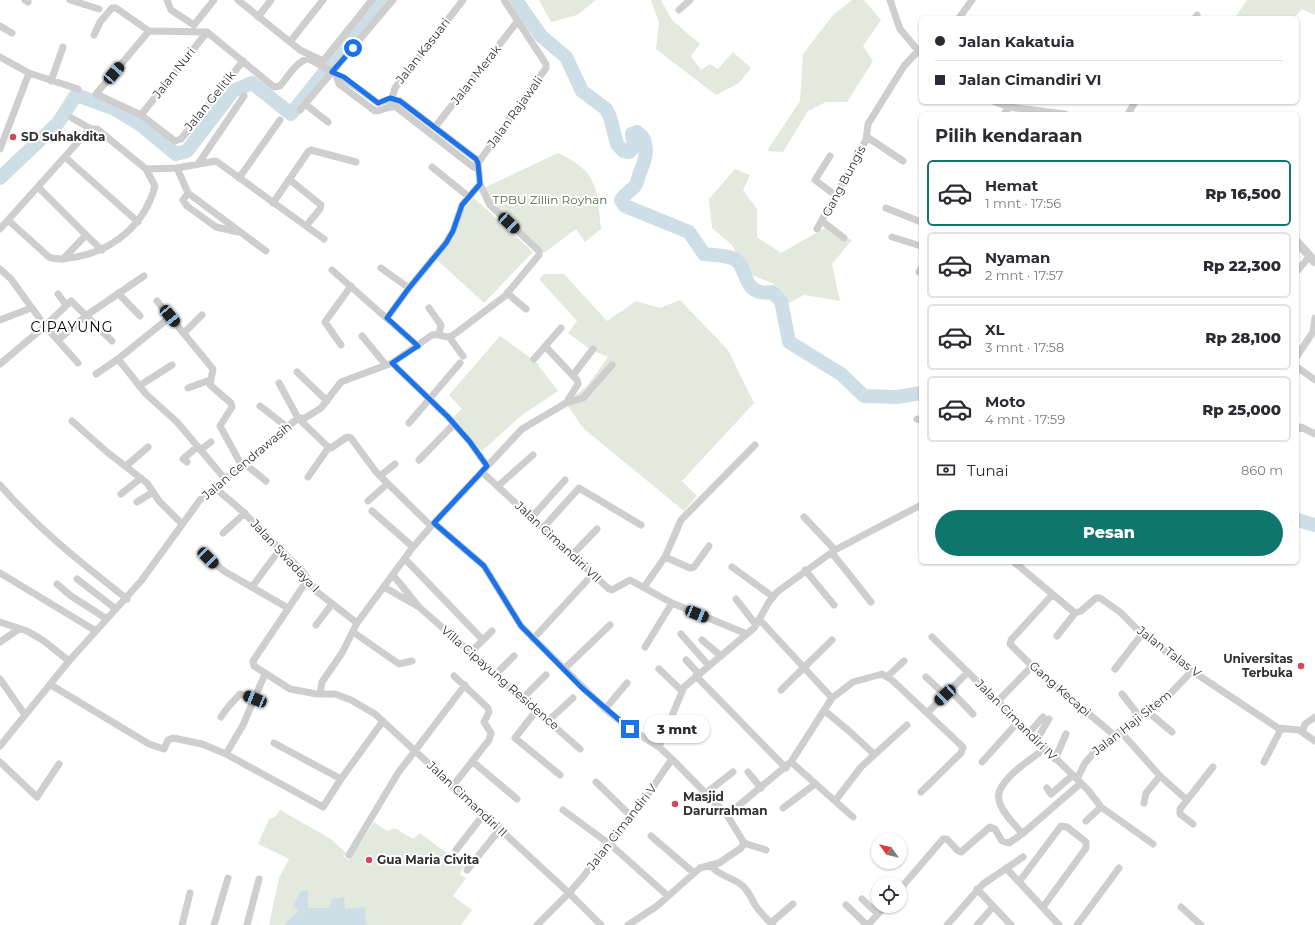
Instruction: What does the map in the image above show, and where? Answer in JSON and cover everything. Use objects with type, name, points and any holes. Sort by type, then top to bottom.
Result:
[{"type":"street","points":[[70,0],[99,9]]},
{"type":"street","points":[[167,0],[172,10],[194,25],[214,0]]},
{"type":"street","points":[[238,0],[300,50],[324,61],[372,0]]},
{"type":"street","points":[[258,17],[271,0]]},
{"type":"street","points":[[290,42],[323,0]]},
{"type":"street","points":[[328,122],[303,107],[330,71],[393,0]]},
{"type":"street","name":"Jalan Kasuari","points":[[391,102],[395,88],[463,0]]},
{"type":"street","name":"Jalan Rajawali","points":[[479,168],[546,68],[546,64],[517,22],[504,0]]},
{"type":"street","points":[[679,10],[690,0]]},
{"type":"street","points":[[890,0],[900,29],[919,52]]},
{"type":"street","points":[[960,16],[972,0]]},
{"type":"street","points":[[94,35],[100,22],[114,8],[149,31],[207,32],[274,87],[280,86],[305,59],[309,59],[344,77],[378,103],[400,101],[435,127],[479,168],[480,184],[490,205],[540,253],[499,301],[449,337]]},
{"type":"street","name":"Jalan Merak","points":[[435,127],[517,22]]},
{"type":"street","points":[[0,26],[12,33]]},
{"type":"street","points":[[141,115],[96,94],[149,31]]},
{"type":"street","name":"Jalan Nuri","points":[[141,115],[207,32]]},
{"type":"street","points":[[51,81],[63,47]]},
{"type":"street","name":"Gang Bungis","points":[[817,229],[834,195],[867,137],[868,124],[894,86],[904,66],[919,52]]},
{"type":"street","points":[[0,57],[29,73],[78,89]]},
{"type":"street","name":"Jalan Gelitik","points":[[141,115],[175,141],[178,141],[243,61]]},
{"type":"street","points":[[0,149],[29,73]]},
{"type":"street","points":[[198,164],[244,96]]},
{"type":"street","points":[[391,102],[472,166],[479,168]]},
{"type":"street","points":[[1001,104],[1009,107],[1049,112]]},
{"type":"street","points":[[1005,112],[1009,107]]},
{"type":"street","points":[[8,220],[49,257],[56,260],[92,254],[102,250],[110,246],[138,222],[152,197],[155,186],[146,169],[97,129],[91,129],[72,118]]},
{"type":"street","points":[[239,178],[280,120]]},
{"type":"street","points":[[0,229],[91,129]]},
{"type":"street","points":[[867,137],[903,161]]},
{"type":"street","points":[[274,203],[308,152],[313,150],[356,162]]},
{"type":"street","points":[[830,156],[815,180],[834,195]]},
{"type":"street","points":[[65,157],[138,222]]},
{"type":"street","points":[[146,169],[177,168],[216,161],[324,239]]},
{"type":"street","points":[[432,167],[469,197]]},
{"type":"street","points":[[177,168],[188,193],[266,251]]},
{"type":"street","points":[[290,180],[321,204],[320,209],[306,226]]},
{"type":"street","points":[[387,318],[409,288],[446,243],[453,231],[460,209],[480,184]]},
{"type":"street","points":[[38,187],[102,250]]},
{"type":"street","points":[[188,193],[183,200],[187,206],[216,228],[239,232]]},
{"type":"street","points":[[886,208],[919,221]]},
{"type":"street","points":[[822,221],[844,238]]},
{"type":"street","points":[[63,259],[86,235]]},
{"type":"street","points":[[892,237],[919,245]]},
{"type":"street","points":[[1299,244],[1312,259],[1299,269]]},
{"type":"street","points":[[381,268],[409,288]]},
{"type":"street","points":[[0,269],[12,279],[45,326],[78,363]]},
{"type":"street","points":[[332,270],[418,346]]},
{"type":"street","points":[[58,340],[87,315],[144,276]]},
{"type":"street","points":[[341,345],[325,322],[351,286]]},
{"type":"street","points":[[118,293],[140,316]]},
{"type":"street","points":[[507,293],[526,309]]},
{"type":"street","points":[[58,294],[66,305]]},
{"type":"street","points":[[157,300],[213,369],[210,385],[233,406],[220,426],[243,465],[266,481]]},
{"type":"street","points":[[0,364],[45,326],[66,305],[73,301],[112,341]]},
{"type":"street","points":[[0,320],[31,308]]},
{"type":"street","points":[[429,308],[441,325],[439,334],[449,337],[463,356]]},
{"type":"street","points":[[184,333],[202,315]]},
{"type":"street","points":[[96,374],[118,359],[170,316]]},
{"type":"street","points":[[1299,353],[1312,333],[1315,318]]},
{"type":"street","points":[[534,359],[561,328]]},
{"type":"street","name":"Jalan Cendrawasih","points":[[0,746],[69,661],[127,598],[155,563],[194,506],[225,479],[265,448],[298,418],[305,418],[314,413],[327,401],[343,381],[389,364],[418,346],[432,335],[439,334]]},
{"type":"street","name":"Jalan Cimandiri VII","points":[[362,336],[389,364],[429,399],[454,424],[470,442],[485,469],[498,486],[572,556],[612,590],[630,580],[672,603],[747,634]]},
{"type":"street","points":[[545,346],[573,375],[578,384],[566,403]]},
{"type":"street","points":[[573,375],[593,349]]},
{"type":"street","points":[[118,359],[139,386],[177,422],[225,479]]},
{"type":"street","points":[[409,423],[460,363]]},
{"type":"street","points":[[139,386],[172,365]]},
{"type":"street","points":[[320,694],[322,682],[342,653],[357,623],[413,547],[432,525],[522,430],[566,403],[583,398],[612,365]]},
{"type":"street","points":[[1299,368],[1315,380]]},
{"type":"street","points":[[297,372],[327,401]]},
{"type":"street","points":[[188,388],[210,380]]},
{"type":"street","points":[[279,383],[298,418],[329,447]]},
{"type":"street","points":[[260,406],[287,428]]},
{"type":"street","points":[[72,421],[141,478],[182,524]]},
{"type":"street","points":[[419,460],[454,424]]},
{"type":"street","points":[[1299,428],[1301,427],[1315,434]]},
{"type":"street","points":[[308,477],[329,447],[331,448],[347,437],[352,438],[387,484],[432,525],[484,566],[521,626],[564,669],[605,709],[630,729],[659,747],[672,758],[727,815],[744,843],[766,850]]},
{"type":"street","points":[[187,462],[182,459],[211,442]]},
{"type":"street","points":[[644,587],[665,557],[680,520],[755,445]]},
{"type":"street","points":[[126,466],[148,447]]},
{"type":"street","points":[[498,486],[533,455]]},
{"type":"street","points":[[380,476],[395,464]]},
{"type":"street","points":[[121,494],[141,478]]},
{"type":"street","points":[[532,517],[565,480]]},
{"type":"street","points":[[368,501],[387,484]]},
{"type":"street","points":[[0,485],[25,514],[51,538],[127,598]]},
{"type":"street","name":"Jalan Swadaya I","points":[[214,488],[245,513],[308,579],[316,591],[357,623]]},
{"type":"street","points":[[543,528],[579,488],[641,525]]},
{"type":"street","points":[[137,502],[153,492]]},
{"type":"street","points":[[659,747],[681,690],[747,634],[758,622],[772,596],[805,570],[834,551],[919,506]]},
{"type":"street","points":[[372,511],[413,547]]},
{"type":"street","points":[[223,533],[245,513]]},
{"type":"street","points":[[804,517],[834,551],[871,602]]},
{"type":"street","points":[[572,556],[597,529]]},
{"type":"street","points":[[665,557],[690,568],[694,567],[709,546]]},
{"type":"street","points":[[252,587],[280,549]]},
{"type":"street","points":[[208,558],[224,571],[288,608],[308,579]]},
{"type":"street","points":[[405,559],[480,637]]},
{"type":"street","points":[[1016,564],[1075,613],[1056,636]]},
{"type":"street","points":[[732,567],[772,596]]},
{"type":"street","points":[[805,570],[834,605]]},
{"type":"street","points":[[0,573],[96,631]]},
{"type":"street","points":[[534,639],[592,574]]},
{"type":"street","name":"Villa Cipayung Residence","points":[[393,575],[419,608]]},
{"type":"street","points":[[76,579],[116,610]]},
{"type":"street","points":[[57,584],[71,596],[107,619]]},
{"type":"street","points":[[396,594],[402,586]]},
{"type":"street","name":"Villa Cipayung Residence","points":[[384,587],[419,608],[580,749]]},
{"type":"street","name":"Gang Kecapi","points":[[1052,595],[1010,642],[1011,646],[1032,666],[1117,733],[1160,776],[1187,800]]},
{"type":"street","name":"Jalan Talas V","points":[[1075,613],[1081,611],[1096,598],[1100,598],[1120,612],[1142,634],[1192,671],[1281,729],[1302,732],[1315,741]]},
{"type":"street","points":[[736,599],[805,667],[832,698]]},
{"type":"street","points":[[646,647],[672,603]]},
{"type":"street","points":[[316,624],[332,604]]},
{"type":"street","name":"Jalan Cimandiri II","points":[[288,608],[253,661],[254,666],[290,689],[320,694],[334,694],[351,700],[366,708],[383,721],[452,787],[484,814],[601,925]]},
{"type":"street","points":[[0,622],[27,631],[44,641],[69,661]]},
{"type":"street","points":[[564,669],[610,625]]},
{"type":"street","points":[[0,642],[19,629]]},
{"type":"street","points":[[470,653],[492,631]]},
{"type":"street","points":[[353,632],[399,664],[412,661]]},
{"type":"street","points":[[681,634],[709,666]]},
{"type":"street","points":[[1114,670],[1142,634]]},
{"type":"street","points":[[932,637],[968,672]]},
{"type":"street","points":[[702,640],[721,656]]},
{"type":"street","points":[[781,690],[832,640]]},
{"type":"street","points":[[495,675],[514,656]]},
{"type":"street","points":[[686,660],[698,675],[789,765],[815,784],[853,817]]},
{"type":"street","points":[[888,676],[904,661]]},
{"type":"street","points":[[998,702],[1032,666]]},
{"type":"street","points":[[659,669],[681,690]]},
{"type":"street","name":"Jalan Haji Sitem","points":[[907,881],[943,839],[947,839],[957,850],[961,852],[990,827],[995,829],[1005,842],[1008,843],[1022,834],[1077,779],[1085,762],[1117,733],[1148,712],[1174,691],[1192,671]]},
{"type":"street","name":"Jalan Cimandiri IV","points":[[927,712],[968,672],[1077,779],[1101,807],[1153,844]]},
{"type":"street","points":[[226,754],[243,725],[266,674]]},
{"type":"street","points":[[727,815],[789,765],[832,698],[853,682],[882,674],[888,676],[963,747],[963,750],[921,792]]},
{"type":"street","points":[[522,699],[546,675]]},
{"type":"street","points":[[452,787],[489,740],[491,733],[484,722],[489,712],[488,708],[454,676]]},
{"type":"street","points":[[926,677],[973,714]]},
{"type":"street","points":[[0,679],[25,715]]},
{"type":"street","points":[[605,709],[627,683]]},
{"type":"street","points":[[51,685],[149,744],[162,749],[168,740],[173,738],[202,744],[226,754],[321,806],[325,805],[341,779],[383,721]]},
{"type":"street","points":[[349,855],[394,780],[465,685]]},
{"type":"street","points":[[221,717],[228,705],[233,703],[240,694],[255,699]]},
{"type":"street","points":[[1122,694],[1140,717]]},
{"type":"street","points":[[548,721],[572,698]]},
{"type":"street","points":[[536,711],[515,738],[560,775]]},
{"type":"street","points":[[825,711],[874,754]]},
{"type":"street","points":[[1148,712],[1172,732]]},
{"type":"street","points":[[1302,732],[1306,724],[1315,717]]},
{"type":"street","points":[[1029,733],[1046,718],[1036,740]]},
{"type":"street","points":[[982,762],[1018,722]]},
{"type":"street","points":[[835,801],[856,772],[907,725]]},
{"type":"street","points":[[1264,762],[1281,729]]},
{"type":"street","points":[[1055,759],[1066,734]]},
{"type":"street","points":[[274,743],[341,779]]},
{"type":"street","points":[[1022,834],[1000,805],[999,796],[1005,781],[1010,775],[1045,749]]},
{"type":"street","name":"Jalan Cimandiri V","points":[[537,925],[569,893],[610,844],[644,800],[672,758]]},
{"type":"street","points":[[472,761],[517,800]]},
{"type":"street","points":[[0,762],[37,798],[59,764]]},
{"type":"street","points":[[1194,824],[1180,812],[1180,809],[1213,767]]},
{"type":"street","points":[[706,793],[733,772]]},
{"type":"street","points":[[748,772],[761,788]]},
{"type":"street","points":[[1144,803],[1146,793],[1160,776]]},
{"type":"street","points":[[1047,788],[1051,794],[1077,779]]},
{"type":"street","points":[[596,782],[631,816]]},
{"type":"street","points":[[783,808],[815,784]]},
{"type":"street","points":[[1086,822],[1101,807]]},
{"type":"street","points":[[564,810],[610,844],[668,896]]},
{"type":"street","points":[[456,850],[484,814]]},
{"type":"street","points":[[1020,882],[1061,826],[1067,827],[1086,842],[1086,848],[1043,908]]},
{"type":"street","points":[[467,870],[500,829]]},
{"type":"street","points":[[651,836],[694,873]]},
{"type":"street","points":[[628,925],[668,896],[700,868],[719,863],[741,848],[744,843]]},
{"type":"street","points":[[947,925],[977,889],[1023,857]]},
{"type":"street","points":[[710,865],[721,876],[732,878],[743,886],[772,924],[793,904]]},
{"type":"street","points":[[1006,868],[1059,925]]},
{"type":"street","points":[[1078,925],[1119,868]]},
{"type":"street","points":[[214,925],[228,878]]},
{"type":"street","points":[[247,925],[259,879]]},
{"type":"street","points":[[977,889],[1011,925]]},
{"type":"street","points":[[182,925],[190,893]]},
{"type":"street","points":[[846,905],[868,925],[878,914],[862,899]]},
{"type":"street","points":[[977,925],[993,907]]},
{"type":"street","points":[[1181,907],[1201,925]]},
{"type":"green space","points":[[539,0],[596,0],[577,15],[551,22]]},
{"type":"green space","points":[[651,0],[661,0],[672,20],[700,44],[691,56],[701,70],[710,64],[718,69],[733,52],[751,68],[739,83],[716,95],[656,49],[659,23]]},
{"type":"green space","points":[[852,0],[864,0],[881,20],[863,46],[873,61],[847,102],[826,102],[808,111],[783,152],[767,151],[800,101],[803,54],[833,15]]},
{"type":"green space","points":[[1247,0],[1315,0],[1315,15],[1302,9],[1296,16],[1236,16]]},
{"type":"green space","name":"TPBU Zillin Royhan","points":[[558,153],[581,167],[589,175],[596,192],[601,229],[585,242],[576,229],[544,253],[489,199],[486,187]]},
{"type":"green space","points":[[735,169],[750,175],[743,190],[757,209],[757,237],[781,253],[825,228],[852,240],[832,264],[840,301],[804,295],[783,306],[774,284],[747,273],[732,245],[712,228],[709,199]]},
{"type":"green space","points":[[474,198],[533,252],[484,303],[435,258],[454,237],[460,213]]},
{"type":"green space","points":[[544,274],[564,274],[607,321],[636,301],[660,308],[680,300],[728,350],[754,403],[682,481],[697,496],[684,511],[583,428],[566,403],[587,386],[608,357],[591,350],[568,333],[577,321],[539,279]]},
{"type":"green space","points":[[500,336],[535,361],[558,391],[522,415],[482,451],[452,418],[462,409],[449,395]]},
{"type":"green space","points":[[280,810],[331,839],[346,853],[344,857],[349,860],[374,822],[387,831],[395,828],[413,839],[420,833],[464,866],[460,874],[466,878],[453,896],[472,910],[461,925],[269,925],[279,878],[289,859],[258,844],[269,819],[275,817]]},
{"type":"shaded area","points":[[301,891],[308,891],[308,908],[329,908],[332,899],[344,897],[345,909],[365,907],[366,923],[369,925],[285,924],[299,911],[293,905]]},
{"type":"waterway","points":[[0,178],[58,123],[76,95],[115,109],[141,125],[176,154],[187,151],[233,91],[252,83],[291,114],[382,0]]},
{"type":"waterway","points":[[516,0],[541,36],[566,57],[582,91],[606,109],[610,117],[617,144],[623,151],[629,152],[634,147],[632,134],[637,132],[642,136],[646,146],[645,158],[637,183],[621,200],[625,206],[689,232],[704,254],[726,256],[738,261],[746,279],[754,290],[772,292],[781,301],[789,342],[841,374],[864,396],[897,397],[919,393]]},
{"type":"waterway","points":[[1299,521],[1315,525]]},
{"type":"place","name":"SD Suhakdita","points":[[13,137]]},
{"type":"place","name":"Universitas Terbuka","points":[[1301,666]]},
{"type":"place","name":"Masjid Darurrahman","points":[[675,804]]},
{"type":"place","name":"Gua Maria Civita","points":[[369,860]]},
{"type":"district","name":"CIPAYUNG","points":[[72,327]]},
{"type":"route","points":[[353,48],[332,72],[336,75],[344,77],[378,103],[382,103],[390,98],[400,101],[476,159],[480,174],[480,184],[462,205],[453,231],[446,243],[409,288],[387,318],[418,346],[392,363],[448,417],[470,442],[487,466],[434,523],[484,566],[521,626],[582,688],[630,729]]}]
